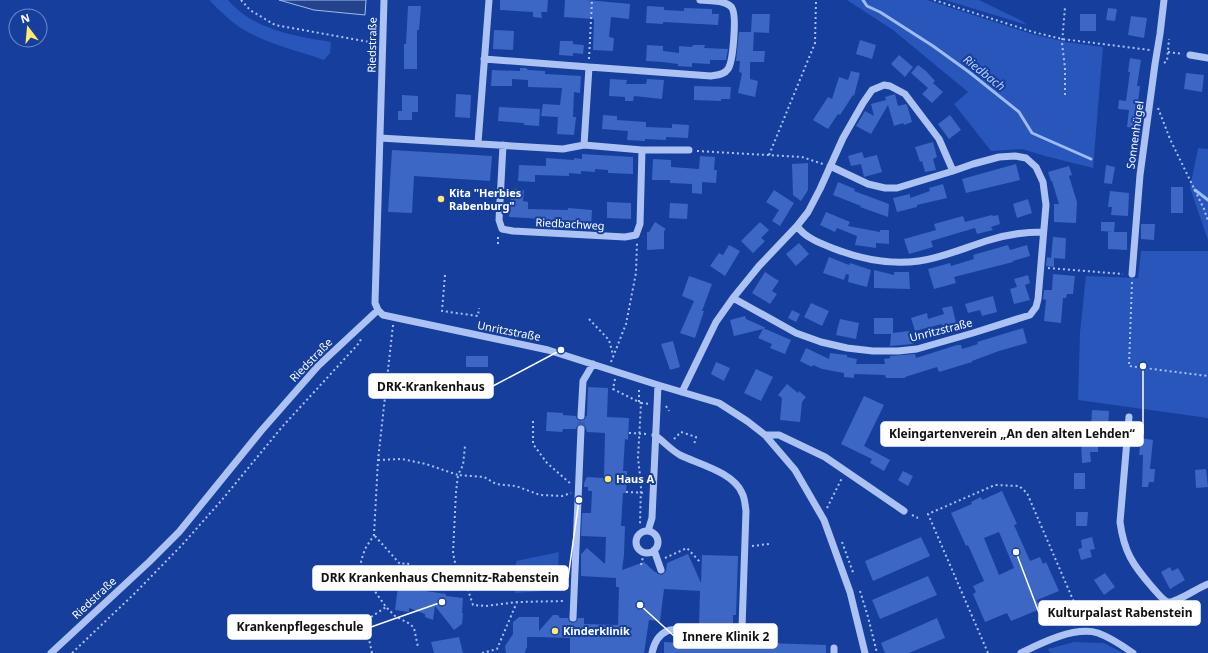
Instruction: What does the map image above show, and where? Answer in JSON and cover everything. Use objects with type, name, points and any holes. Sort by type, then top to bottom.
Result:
[{"type":"street","name":"Riedstraße","points":[[51,653],[179,532],[266,425],[318,366],[378,310],[376,303],[384,0]]},
{"type":"street","points":[[478,143],[489,0]]},
{"type":"street","points":[[484,59],[711,76],[720,75],[727,70],[731,63],[734,19],[732,8],[727,4],[700,0]]},
{"type":"street","name":"Sonnenhügel","points":[[1132,274],[1140,175],[1164,0]]},
{"type":"street","points":[[1190,55],[1208,58]]},
{"type":"street","points":[[584,145],[589,67]]},
{"type":"street","points":[[682,392],[716,322],[732,298],[808,212],[843,138],[872,90],[884,86],[890,86],[905,94],[940,139],[953,171]]},
{"type":"street","points":[[380,138],[563,149],[584,145],[642,150],[690,150]]},
{"type":"street","name":"Riedbachweg","points":[[503,145],[499,220],[502,229],[625,238],[636,235]]},
{"type":"street","points":[[636,235],[640,224],[642,150]]},
{"type":"street","name":"Unritzstraße","points":[[732,298],[796,333],[822,342],[848,348],[873,351],[917,349],[1030,315],[1036,307],[1038,300],[1046,205],[1043,182],[1036,167],[1026,158],[1015,156],[973,164],[897,188],[885,188],[868,184],[830,166]]},
{"type":"street","points":[[796,226],[800,231],[827,246],[863,259],[900,262],[918,262],[945,255],[1002,236],[1028,232],[1043,232]]},
{"type":"street","name":"Unritzstraße","points":[[378,310],[383,315],[548,350],[719,403],[748,421],[765,435],[795,470],[824,520],[850,592],[865,653]]},
{"type":"street","points":[[581,416],[583,381],[593,364]]},
{"type":"street","points":[[648,531],[652,518],[658,385]]},
{"type":"street","points":[[1129,417],[1120,522],[1126,550],[1135,568],[1161,598],[1168,602],[1176,601],[1208,584]]},
{"type":"street","points":[[572,618],[580,429]]},
{"type":"street","points":[[652,653],[654,644],[658,638],[668,631],[730,632],[742,628],[745,547],[745,501],[737,484],[726,476],[678,454],[655,435]]},
{"type":"street","points":[[765,435],[779,435],[826,457],[904,511]]},
{"type":"street","points":[[648,531],[653,533],[658,540],[658,543],[654,550],[649,553],[644,553],[636,544],[637,536],[640,533],[648,531]]},
{"type":"street","points":[[654,550],[661,570]]},
{"type":"street","points":[[1021,653],[1050,640],[1076,632],[1098,633],[1133,653]]},
{"type":"path","points":[[241,0],[250,10],[275,25],[382,44]]},
{"type":"path","points":[[589,67],[592,0]]},
{"type":"path","points":[[769,155],[815,43],[816,0]]},
{"type":"path","points":[[934,0],[1033,32],[1062,39],[1157,51]]},
{"type":"path","points":[[1065,7],[1062,39],[1065,68],[1065,95]]},
{"type":"path","points":[[1168,52],[1190,55]]},
{"type":"path","points":[[1152,92],[1170,139],[1204,209],[1208,221]]},
{"type":"path","points":[[690,150],[802,157],[830,166]]},
{"type":"path","points":[[609,370],[626,324],[636,273],[636,235]]},
{"type":"path","points":[[1041,267],[1132,274],[1129,366],[1208,376]]},
{"type":"path","points":[[445,275],[442,311],[478,316],[479,308]]},
{"type":"path","points":[[394,317],[378,460],[374,535],[365,549],[361,561],[364,576],[386,607],[395,616],[410,624],[414,628],[418,647]]},
{"type":"path","points":[[589,319],[608,340],[614,356]]},
{"type":"path","points":[[72,653],[134,594],[187,539],[282,427],[360,342],[363,329],[362,324]]},
{"type":"path","points":[[617,372],[613,389],[639,402]]},
{"type":"path","points":[[639,379],[639,402],[641,403],[638,458],[641,492],[640,533]]},
{"type":"path","points":[[533,420],[533,444],[547,463],[578,491]]},
{"type":"path","points":[[674,439],[681,432],[696,437],[694,445]]},
{"type":"path","points":[[629,433],[655,435]]},
{"type":"path","points":[[465,446],[463,465],[458,475],[456,492],[453,553],[456,567],[466,584],[473,605],[486,606],[517,602],[573,601]]},
{"type":"path","points":[[378,460],[402,459],[426,464],[458,475],[484,477],[496,484],[516,486],[540,494],[562,496],[578,491]]},
{"type":"path","points":[[818,511],[828,507],[846,470]]},
{"type":"path","points":[[988,653],[928,514],[995,485],[1019,486],[1027,493],[1087,632]]},
{"type":"path","points":[[626,492],[653,493]]},
{"type":"path","points":[[374,535],[400,564],[407,563],[431,579],[463,581]]},
{"type":"path","points":[[745,547],[769,544]]},
{"type":"path","points":[[658,561],[687,548],[700,562]]},
{"type":"path","points":[[641,565],[644,553]]},
{"type":"path","points":[[482,653],[497,649],[517,602]]},
{"type":"path","points":[[372,653],[365,621],[386,607]]},
{"type":"shaded area","points":[[209,0],[228,0],[238,10],[250,18],[275,30],[331,42],[330,53],[324,60],[283,47],[253,35],[239,27]]},
{"type":"shaded area","points":[[279,0],[366,0],[365,15],[314,10]]},
{"type":"shaded area","points":[[847,0],[927,0],[1032,34],[1066,42],[1103,47],[1093,168],[1022,149],[991,151],[954,104],[968,92],[893,30]]},
{"type":"shaded area","points":[[945,0],[979,0],[1022,21],[1027,25]]},
{"type":"shaded area","points":[[1198,148],[1208,149],[1208,240],[1190,188]]},
{"type":"shaded area","points":[[1141,251],[1208,251],[1208,418],[1078,400],[1080,332],[1086,276],[1138,278]]},
{"type":"shaded area","points":[[559,552],[557,590],[515,593],[516,561]]},
{"type":"shaded area","points":[[1074,642],[1104,643],[1123,653],[1050,653],[1048,649]]},
{"type":"building","points":[[500,0],[548,0],[547,12],[541,12],[542,18],[533,17],[533,12],[500,10]]},
{"type":"building","points":[[565,0],[587,0],[630,4],[629,19],[611,17],[609,37],[614,38],[613,51],[593,50],[594,19],[564,17]]},
{"type":"building","points":[[408,6],[421,6],[419,30],[417,30],[417,69],[404,69],[404,44],[406,44]]},
{"type":"building","points":[[647,6],[664,7],[664,10],[684,11],[684,8],[712,9],[712,14],[719,14],[718,25],[663,22],[663,24],[646,23]]},
{"type":"building","points":[[1108,8],[1117,9],[1115,21],[1106,20]]},
{"type":"building","points":[[752,14],[770,14],[769,33],[751,32]]},
{"type":"building","points":[[1080,14],[1096,14],[1096,31],[1080,31]]},
{"type":"building","points":[[1131,16],[1147,18],[1144,38],[1128,35]]},
{"type":"building","points":[[494,30],[514,31],[513,50],[493,49]]},
{"type":"building","points":[[739,32],[754,32],[753,51],[765,51],[764,62],[750,62],[750,79],[758,81],[755,97],[738,93],[742,73],[739,72],[740,61],[736,61]]},
{"type":"building","points":[[860,40],[876,45],[872,59],[856,54]]},
{"type":"building","points":[[560,41],[573,41],[573,44],[584,45],[583,54],[573,53],[573,56],[559,55]]},
{"type":"building","points":[[647,45],[663,46],[663,51],[679,53],[679,46],[692,47],[693,45],[705,45],[704,48],[728,49],[726,60],[710,60],[710,64],[692,63],[692,67],[678,66],[678,64],[663,62],[646,61]]},
{"type":"building","points":[[899,55],[913,67],[905,77],[891,64]]},
{"type":"building","points":[[1130,58],[1141,60],[1137,86],[1140,86],[1138,102],[1141,102],[1138,128],[1127,127],[1129,110],[1118,109],[1119,100],[1126,101],[1130,72],[1128,72]]},
{"type":"building","points":[[918,65],[926,71],[935,81],[933,83],[943,92],[932,103],[922,94],[928,88],[911,73]]},
{"type":"building","points":[[520,68],[545,71],[545,74],[581,76],[580,93],[574,92],[573,117],[576,117],[574,135],[557,134],[558,117],[541,116],[543,104],[560,105],[562,88],[528,87],[528,80],[512,79],[512,86],[491,86],[492,70],[520,71]]},
{"type":"building","points":[[851,71],[860,73],[854,96],[853,95],[840,115],[838,114],[828,129],[813,120],[828,97],[832,99],[839,77],[848,80]]},
{"type":"building","points":[[1186,73],[1204,75],[1202,92],[1184,89]]},
{"type":"building","points":[[610,79],[627,80],[626,84],[646,84],[647,79],[664,80],[662,99],[634,96],[633,101],[625,101],[625,97],[609,96]]},
{"type":"building","points":[[694,86],[731,87],[730,99],[721,99],[721,101],[694,100]]},
{"type":"building","points":[[456,94],[471,95],[470,118],[455,117]]},
{"type":"building","points":[[895,94],[898,106],[907,105],[912,122],[894,126],[888,105],[871,134],[856,126],[865,111],[874,116],[871,104],[886,100],[885,97]]},
{"type":"building","points":[[402,95],[418,96],[418,112],[412,112],[412,120],[398,120],[398,111],[402,111]]},
{"type":"building","points":[[499,107],[540,109],[539,126],[498,121]]},
{"type":"building","points":[[603,115],[617,116],[617,120],[646,122],[646,127],[672,128],[672,124],[689,125],[688,138],[666,137],[666,140],[627,140],[628,131],[602,129]]},
{"type":"building","points":[[950,115],[961,130],[949,139],[938,124]]},
{"type":"building","points":[[933,142],[937,157],[933,159],[936,170],[925,172],[922,161],[920,162],[915,147]]},
{"type":"building","points":[[392,150],[492,156],[490,181],[414,176],[412,213],[388,212]]},
{"type":"building","points":[[862,152],[864,158],[877,155],[882,172],[864,177],[861,164],[851,166],[848,156]]},
{"type":"building","points":[[582,154],[633,157],[633,174],[608,173],[608,170],[595,169],[595,172],[581,171],[581,174],[569,173],[569,176],[535,175],[535,182],[518,181],[519,165],[546,166],[546,158],[574,160],[574,158],[582,159]]},
{"type":"building","points":[[700,156],[715,157],[714,170],[717,170],[716,183],[702,182],[702,194],[692,193],[692,184],[670,183],[670,180],[652,180],[653,159],[671,160],[671,167],[699,169]]},
{"type":"building","points":[[808,163],[808,190],[801,201],[793,195],[792,164]]},
{"type":"building","points":[[1016,164],[1020,180],[966,193],[962,179]]},
{"type":"building","points":[[1106,165],[1115,167],[1112,184],[1104,183]]},
{"type":"building","points":[[1069,166],[1072,175],[1069,176],[1077,202],[1076,223],[1054,222],[1054,204],[1059,204],[1048,172]]},
{"type":"building","points":[[838,182],[855,189],[854,191],[889,204],[888,217],[833,195]]},
{"type":"building","points":[[943,184],[947,198],[917,205],[917,207],[897,212],[893,198],[910,194],[910,198],[930,191],[929,188]]},
{"type":"building","points":[[1171,187],[1183,187],[1183,213],[1171,213]]},
{"type":"building","points":[[512,189],[524,190],[523,201],[528,202],[528,209],[568,210],[568,208],[592,210],[591,228],[574,226],[574,221],[556,220],[556,222],[542,221],[543,219],[509,217]]},
{"type":"building","points":[[774,190],[794,203],[780,226],[772,221],[779,210],[766,202]]},
{"type":"building","points":[[1110,191],[1129,193],[1128,216],[1111,215],[1112,207],[1108,207]]},
{"type":"building","points":[[1028,199],[1032,213],[1017,218],[1013,204]]},
{"type":"building","points":[[607,202],[631,203],[631,219],[607,218]]},
{"type":"building","points":[[670,203],[688,204],[687,219],[669,218]]},
{"type":"building","points":[[826,212],[850,222],[848,226],[880,232],[880,230],[889,230],[889,244],[876,243],[876,248],[855,245],[857,236],[837,228],[835,232],[820,225]]},
{"type":"building","points":[[992,215],[998,215],[1000,224],[991,227],[993,230],[977,234],[975,228],[931,241],[933,247],[909,254],[904,239],[936,230],[934,224],[963,216],[965,222]]},
{"type":"building","points":[[655,222],[666,229],[664,231],[664,249],[647,250],[647,232],[649,232]]},
{"type":"building","points":[[760,222],[769,230],[761,238],[765,241],[753,253],[741,241]]},
{"type":"building","points":[[1101,222],[1115,222],[1114,232],[1101,231]]},
{"type":"building","points":[[1141,224],[1155,224],[1154,240],[1141,239]]},
{"type":"building","points":[[1108,232],[1127,232],[1127,250],[1108,249]]},
{"type":"building","points":[[1053,237],[1066,238],[1065,259],[1054,258],[1054,267],[1046,266],[1047,257],[1051,258]]},
{"type":"building","points":[[799,243],[809,254],[796,266],[786,254]]},
{"type":"building","points":[[729,245],[740,251],[725,276],[710,266],[719,253],[723,255]]},
{"type":"building","points":[[1008,245],[1010,250],[1027,245],[1030,256],[1013,262],[954,277],[956,283],[934,289],[928,269],[950,263],[951,266],[974,259],[973,255]]},
{"type":"building","points":[[829,257],[849,265],[850,263],[871,270],[867,287],[848,282],[849,275],[846,274],[844,280],[823,273]]},
{"type":"building","points":[[874,270],[894,275],[894,272],[909,272],[910,289],[874,288]]},
{"type":"building","points":[[765,272],[779,281],[772,291],[777,294],[770,304],[752,293]]},
{"type":"building","points":[[1053,274],[1075,276],[1073,294],[1067,294],[1066,298],[1063,298],[1061,323],[1044,321],[1046,300],[1043,299],[1044,290],[1052,290]]},
{"type":"building","points":[[1028,275],[1030,283],[1025,285],[1030,300],[1014,304],[1010,289],[1017,287],[1014,279]]},
{"type":"building","points":[[689,276],[712,284],[702,311],[704,311],[695,338],[680,333],[694,301],[682,296]]},
{"type":"building","points":[[993,296],[997,312],[982,316],[980,310],[968,313],[965,304]]},
{"type":"building","points":[[811,303],[829,311],[822,326],[804,317]]},
{"type":"building","points":[[952,306],[957,327],[944,331],[942,324],[915,331],[911,318],[927,313],[928,319],[944,314],[942,308]]},
{"type":"building","points":[[792,310],[800,314],[796,322],[788,318]]},
{"type":"building","points":[[745,316],[746,319],[766,328],[763,328],[791,340],[785,354],[770,348],[772,344],[758,338],[763,329],[734,336],[730,320]]},
{"type":"building","points":[[874,318],[893,318],[893,333],[909,331],[913,344],[890,346],[891,334],[874,334]]},
{"type":"building","points":[[840,319],[859,323],[856,339],[836,335]]},
{"type":"building","points":[[1023,328],[1027,343],[939,372],[937,367],[905,378],[886,378],[885,375],[854,374],[854,378],[844,377],[844,373],[822,369],[813,365],[812,367],[800,361],[806,348],[829,359],[830,353],[847,355],[847,357],[857,359],[856,364],[885,364],[884,359],[890,358],[890,356],[915,354],[916,358],[957,345],[961,345],[962,349],[978,344],[977,342]]},
{"type":"building","points":[[673,341],[680,367],[670,370],[661,344]]},
{"type":"building","points":[[466,356],[488,356],[488,367],[466,367]]},
{"type":"building","points":[[716,362],[730,368],[724,381],[711,374]]},
{"type":"building","points":[[756,369],[773,377],[761,401],[744,393]]},
{"type":"building","points":[[787,384],[798,393],[799,391],[806,397],[802,402],[800,422],[780,420],[782,398],[778,395]]},
{"type":"building","points":[[588,387],[608,388],[607,417],[629,418],[628,440],[625,439],[623,471],[627,471],[626,493],[623,493],[621,526],[625,526],[622,570],[644,562],[655,572],[662,575],[666,571],[667,563],[688,554],[701,583],[702,555],[738,556],[736,615],[733,615],[733,625],[731,624],[731,627],[699,626],[700,591],[664,589],[660,621],[649,620],[644,653],[570,653],[570,638],[527,637],[527,648],[525,653],[506,653],[505,646],[513,634],[513,622],[519,617],[539,617],[539,631],[553,615],[558,615],[560,618],[568,618],[572,623],[576,622],[578,618],[584,618],[584,624],[618,625],[619,587],[616,587],[616,578],[581,576],[581,554],[587,548],[605,564],[606,537],[581,536],[582,513],[591,513],[592,491],[588,491],[588,487],[584,487],[584,483],[587,477],[604,478],[605,433],[587,432],[585,426],[581,424],[577,426],[576,429],[563,429],[562,432],[546,431],[547,412],[576,416],[580,421],[585,419],[587,416]]},
{"type":"building","points":[[864,396],[884,405],[864,446],[890,460],[884,471],[870,463],[872,459],[841,444]]},
{"type":"building","points":[[1092,410],[1109,411],[1108,431],[1091,429]]},
{"type":"building","points":[[1141,438],[1153,440],[1150,469],[1155,469],[1154,482],[1149,482],[1148,487],[1142,487],[1143,455],[1139,455]]},
{"type":"building","points":[[1098,440],[1098,452],[1090,452],[1091,462],[1082,463],[1081,441]]},
{"type":"building","points":[[1206,469],[1208,487],[1196,488],[1195,470]]},
{"type":"building","points":[[903,471],[913,476],[908,486],[898,480]]},
{"type":"building","points":[[1074,473],[1085,473],[1085,489],[1074,489]]},
{"type":"building","points":[[1002,491],[1017,524],[1014,525],[1030,561],[1040,557],[1043,564],[1046,562],[1059,591],[1037,600],[1040,609],[1011,621],[1007,613],[985,622],[973,594],[976,592],[973,586],[984,581],[968,545],[966,546],[951,513],[972,504],[971,502],[981,497],[982,500]],"holes":[[[999,532],[1014,568],[999,575],[984,538]]]},
{"type":"building","points":[[1076,512],[1088,512],[1087,526],[1076,526]]},
{"type":"building","points":[[921,537],[930,556],[873,581],[865,561]]},
{"type":"building","points":[[1092,537],[1095,549],[1090,550],[1092,557],[1081,560],[1078,549],[1082,548],[1081,540]]},
{"type":"building","points":[[1170,567],[1172,571],[1178,568],[1185,580],[1170,589],[1161,572]]},
{"type":"building","points":[[1105,573],[1115,587],[1104,595],[1094,580]]},
{"type":"building","points":[[928,576],[937,595],[880,619],[872,600]]},
{"type":"building","points":[[399,578],[420,581],[419,590],[463,598],[462,624],[454,630],[435,606],[433,620],[425,617],[425,614],[409,608],[409,612],[395,610]]},
{"type":"building","points":[[1132,608],[1141,619],[1133,626],[1124,615]]},
{"type":"building","points":[[937,618],[945,638],[909,653],[885,653],[881,643]]},
{"type":"building","points":[[707,636],[731,637],[731,643],[756,643],[756,641],[767,641],[767,643],[826,645],[826,653],[664,653],[664,642],[706,644]]},
{"type":"building","points":[[459,637],[463,653],[434,653],[431,642]]},
{"type":"waterway","name":"Riedbach","points":[[863,0],[867,6],[880,12],[933,46],[969,72],[1019,112],[1032,133],[1091,159]]},
{"type":"waterway","name":"Riedbach","points":[[1195,190],[1208,200]]},
{"type":"tunnel","points":[[581,416],[581,429]]},
{"type":"place","name":"Kita \"Herbies Rabenburg\"","points":[[441,199]]},
{"type":"place","name":"DRK-Krankenhaus","points":[[561,350]]},
{"type":"place","name":"Kleingartenverein „An den alten Lehden“","points":[[1143,366]]},
{"type":"place","name":"Haus A","points":[[608,479]]},
{"type":"place","name":"DRK Krankenhaus Chemnitz-Rabenstein","points":[[579,500]]},
{"type":"place","name":"Kulturpalast Rabenstein","points":[[1016,552]]},
{"type":"place","name":"Krankenpflegeschule","points":[[442,602]]},
{"type":"place","name":"Innere Klinik 2","points":[[640,605]]},
{"type":"place","name":"Kinderklinik","points":[[555,631]]}]
